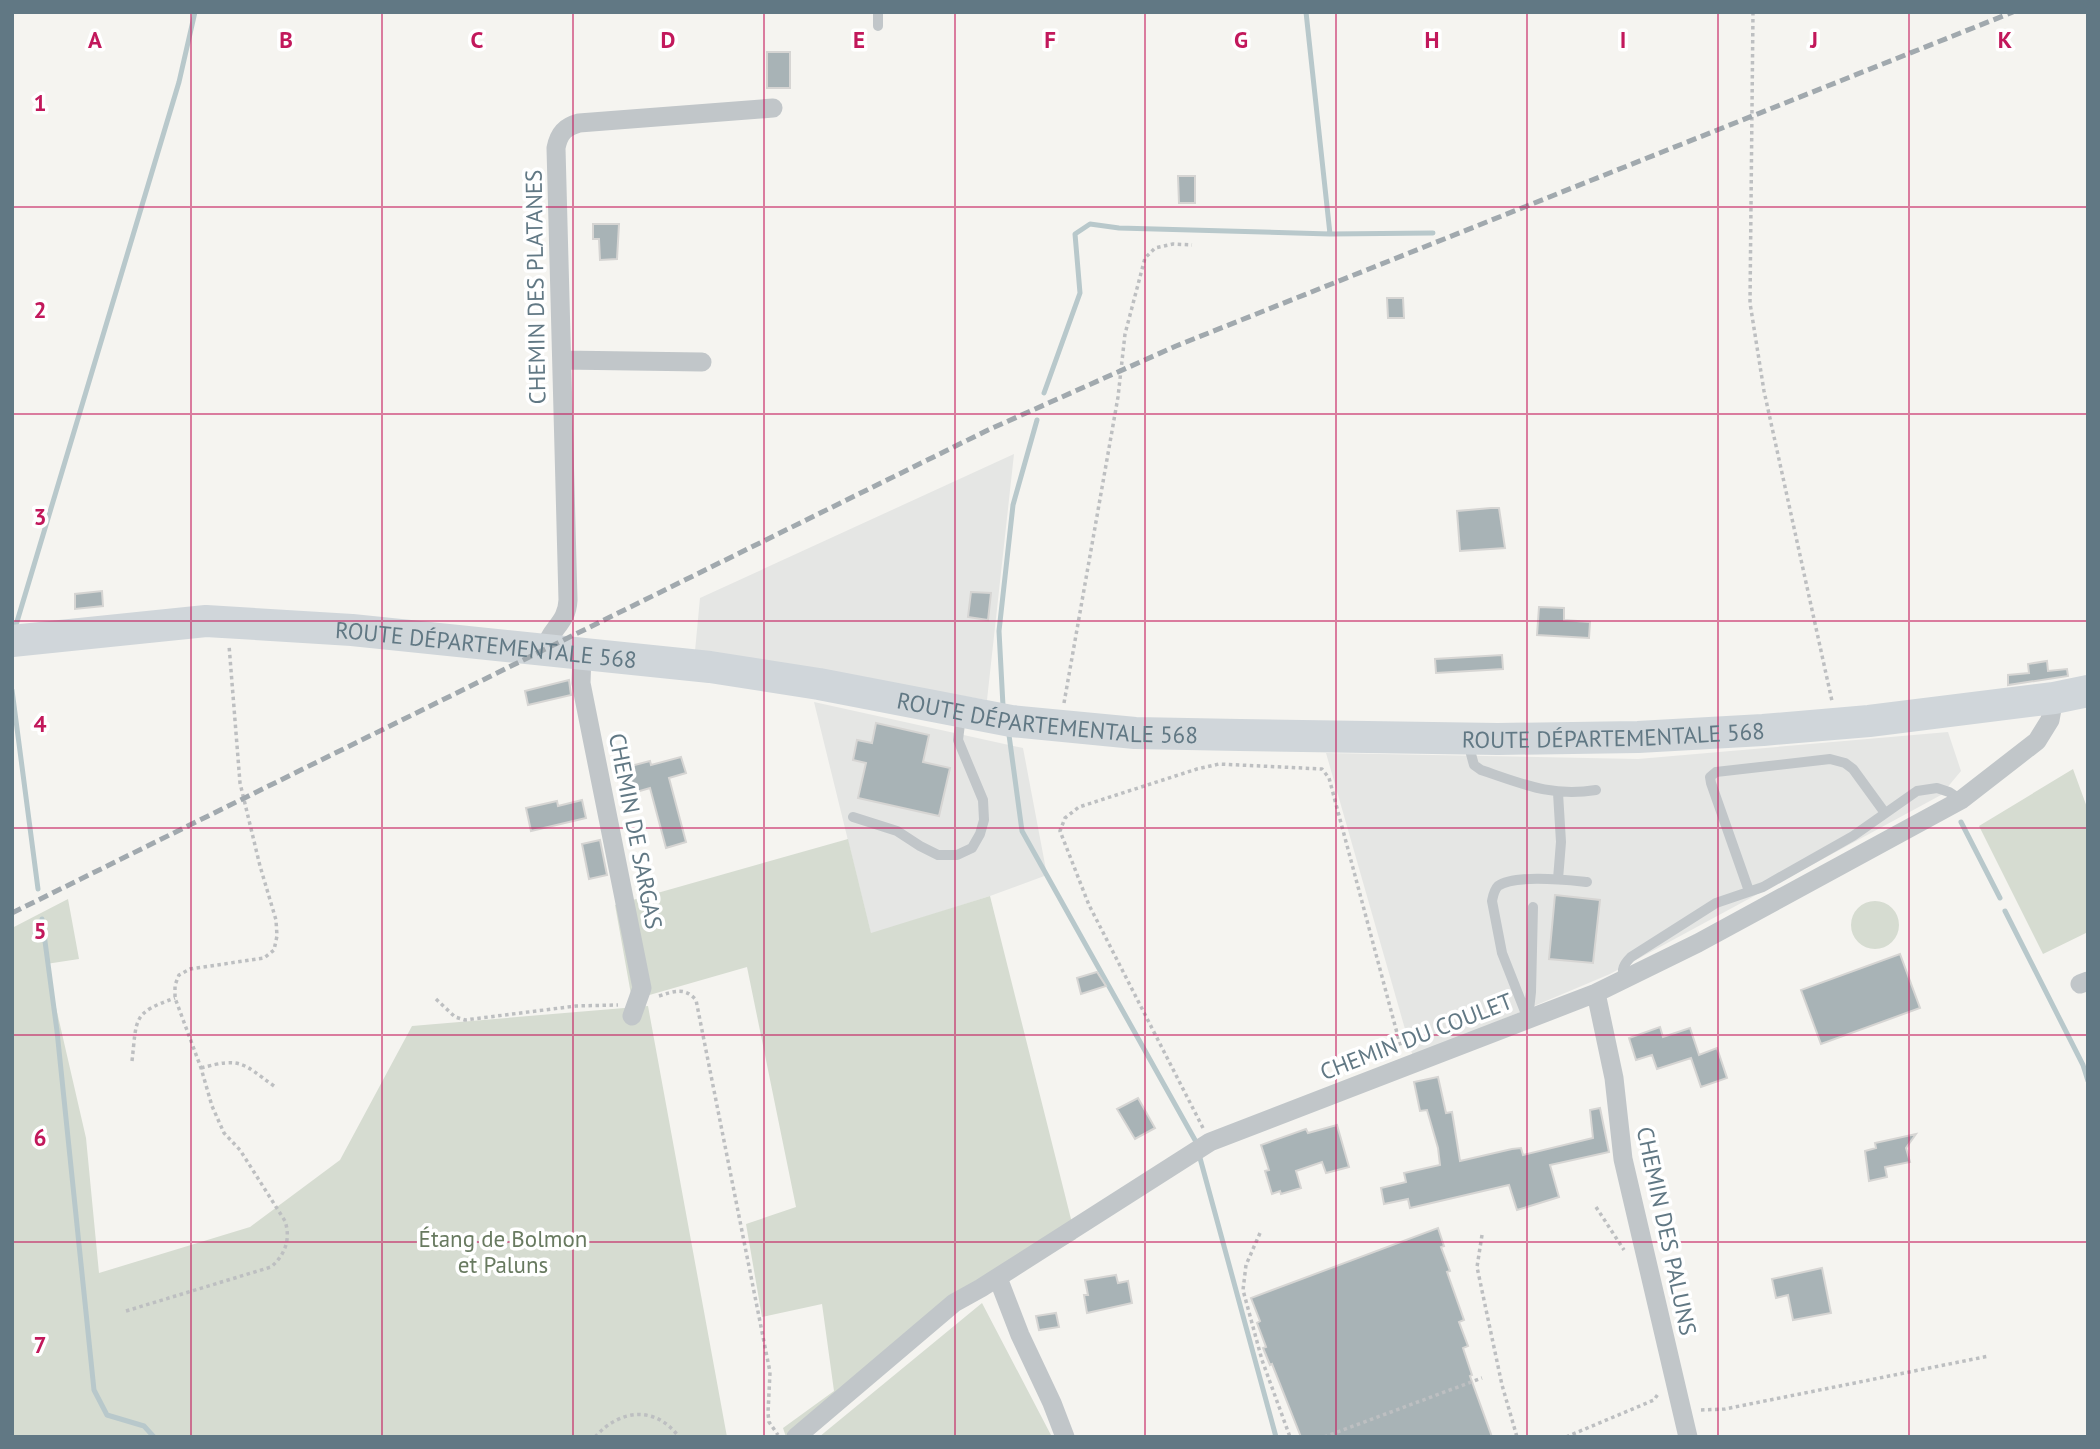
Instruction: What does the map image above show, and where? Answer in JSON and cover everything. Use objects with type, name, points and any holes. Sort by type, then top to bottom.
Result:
[{"type":"main road","name":"ROUTE DÉPARTEMENTALE 568","points":[[12,641],[171,623],[226,622],[352,630],[710,667],[962,712],[1135,733],[1467,739],[1638,737],[1837,724],[2054,698],[2088,691]]},
{"type":"street","name":"CHEMIN DES PLATANES","points":[[545,649],[549,637],[565,620],[568,609],[556,148],[558,138],[563,130],[579,123],[773,108]]},
{"type":"street","points":[[562,360],[702,362]]},
{"type":"street","name":"CHEMIN DE SARGAS","points":[[582,654],[581,683],[642,988],[635,1009]]},
{"type":"street","name":"CHEMIN DU COULET","points":[[796,1437],[954,1303],[998,1278],[1210,1143],[1596,993],[1698,943],[1961,800],[2037,741],[2050,720],[2054,698]]},
{"type":"street","name":"CHEMIN DES PALUNS","points":[[1596,993],[1614,1078],[1623,1159],[1688,1437]]},
{"type":"street","points":[[998,1278],[1065,1437]]},
{"type":"lane","points":[[878,12],[878,26]]},
{"type":"lane","points":[[853,817],[897,831],[938,855],[957,855],[972,848],[984,820],[983,800],[958,740],[962,712]]},
{"type":"lane","points":[[1467,739],[1474,765],[1482,770],[1558,793],[1596,790]]},
{"type":"lane","points":[[1749,891],[1711,783],[1710,777],[1716,772],[1830,759],[1845,763],[1853,769],[1885,813]]},
{"type":"lane","points":[[1624,979],[1624,964],[1631,957],[1716,903],[1763,887],[1853,836],[1917,791],[1927,788],[1949,792],[1961,800]]},
{"type":"lane","points":[[1558,793],[1561,842],[1558,879]]},
{"type":"lane","points":[[1528,1019],[1502,953],[1493,893],[1499,885],[1510,882],[1558,879],[1587,882]]},
{"type":"lane","points":[[1528,1019],[1533,907]]},
{"type":"path","points":[[1753,12],[1750,303],[1764,391],[1837,724]]},
{"type":"path","points":[[1061,726],[1118,397],[1125,334],[1145,258],[1155,248],[1173,244],[1192,245]]},
{"type":"path","points":[[126,1311],[271,1267],[282,1257],[287,1241],[288,1228],[285,1221],[240,1150],[224,1133],[175,998],[175,985],[179,975],[190,969],[264,958],[274,950],[277,936],[276,920],[240,783],[233,669],[226,622]]},
{"type":"path","points":[[1210,1143],[1089,905],[1060,831],[1065,818],[1079,807],[1219,764],[1322,769],[1326,772],[1406,1066]]},
{"type":"path","points":[[436,999],[456,1017],[465,1020],[576,1006],[626,1005],[635,1009],[681,990],[690,993],[696,1000],[770,1372],[769,1422],[779,1437]]},
{"type":"path","points":[[132,1061],[136,1025],[141,1013],[175,998]]},
{"type":"path","points":[[201,1069],[232,1061],[246,1066],[274,1086]]},
{"type":"path","points":[[1596,1207],[1626,1254]]},
{"type":"path","points":[[1260,1233],[1247,1265],[1243,1290],[1262,1360],[1290,1437]]},
{"type":"path","points":[[1482,1235],[1477,1267],[1502,1385],[1517,1437]]},
{"type":"path","points":[[1682,1409],[1725,1409],[1989,1356]]},
{"type":"path","points":[[1324,1437],[1482,1378]]},
{"type":"path","points":[[1566,1437],[1654,1401],[1658,1387]]},
{"type":"path","points":[[595,1437],[616,1419],[642,1413],[666,1422],[678,1437]]},
{"type":"shaded area","points":[[1014,454],[987,700],[695,651],[700,598]]},
{"type":"shaded area","points":[[814,702],[1023,748],[1047,875],[871,934]]},
{"type":"shaded area","points":[[1948,732],[1961,771],[1941,795],[1610,974],[1413,1057],[1326,753],[1638,759]]},
{"type":"green space","points":[[2073,769],[2088,810],[2088,932],[2043,954],[1979,826]]},
{"type":"green space","points":[[848,839],[871,933],[990,896],[1076,1239],[960,1307],[810,1437],[786,1437],[783,1428],[834,1391],[822,1304],[762,1317],[746,1224],[796,1207],[747,967],[632,1000],[615,905]]},
{"type":"green space","name":"Étang de Bolmon et Paluns","points":[[68,899],[79,959],[46,964],[86,1138],[99,1273],[250,1227],[340,1160],[412,1026],[648,1006],[727,1437],[12,1437],[12,928]]},
{"type":"green space","points":[[1875,901],[1892,908],[1899,925],[1892,942],[1875,949],[1858,942],[1851,925],[1858,908]]},
{"type":"green space","points":[[982,1303],[1052,1437],[819,1437]]},
{"type":"building","points":[[767,52],[790,52],[790,88],[767,88]]},
{"type":"building","points":[[1178,176],[1195,176],[1195,203],[1179,203]]},
{"type":"building","points":[[593,224],[619,224],[617,259],[600,260],[599,239],[593,239]]},
{"type":"building","points":[[1387,298],[1403,298],[1404,318],[1388,318]]},
{"type":"building","points":[[1499,508],[1505,548],[1460,551],[1457,511]]},
{"type":"building","points":[[102,591],[103,606],[75,609],[75,594]]},
{"type":"building","points":[[971,592],[991,593],[988,620],[968,617]]},
{"type":"building","points":[[1539,607],[1564,608],[1564,620],[1590,622],[1589,638],[1537,635]]},
{"type":"building","points":[[1502,655],[1503,669],[1436,673],[1435,659]]},
{"type":"building","points":[[2047,661],[2048,671],[2067,669],[2068,676],[2008,685],[2008,675],[2029,673],[2028,664]]},
{"type":"building","points":[[569,680],[571,695],[528,705],[525,691]]},
{"type":"building","points":[[876,723],[929,735],[923,762],[950,768],[939,816],[858,798],[866,763],[853,760],[857,740],[872,743]]},
{"type":"building","points":[[681,757],[686,773],[669,778],[686,842],[666,848],[650,788],[633,793],[627,767],[650,761],[651,765]]},
{"type":"building","points":[[582,800],[586,818],[531,831],[526,808],[557,801],[558,806]]},
{"type":"building","points":[[600,840],[607,875],[589,879],[582,844]]},
{"type":"building","points":[[1555,895],[1600,900],[1593,963],[1549,959]]},
{"type":"building","points":[[1900,954],[1920,1008],[1821,1044],[1801,990]]},
{"type":"building","points":[[1097,972],[1106,986],[1081,994],[1077,978]]},
{"type":"building","points":[[1660,1027],[1663,1037],[1690,1028],[1699,1055],[1717,1048],[1727,1078],[1701,1087],[1691,1058],[1657,1069],[1652,1055],[1636,1060],[1629,1038]]},
{"type":"building","points":[[1438,1077],[1446,1113],[1452,1112],[1460,1161],[1521,1148],[1523,1155],[1593,1138],[1590,1110],[1600,1108],[1609,1152],[1550,1165],[1559,1197],[1517,1210],[1509,1185],[1410,1208],[1408,1199],[1384,1204],[1381,1188],[1406,1182],[1404,1173],[1440,1165],[1427,1110],[1420,1111],[1414,1082]]},
{"type":"building","points":[[1138,1098],[1155,1128],[1135,1139],[1117,1109]]},
{"type":"building","points":[[1337,1125],[1349,1167],[1326,1173],[1322,1162],[1296,1171],[1301,1188],[1272,1194],[1265,1171],[1269,1170],[1261,1145],[1306,1129],[1308,1133]]},
{"type":"building","points":[[1916,1134],[1906,1148],[1910,1162],[1885,1167],[1887,1177],[1869,1181],[1865,1151],[1876,1148],[1875,1143]]},
{"type":"building","points":[[1438,1228],[1444,1246],[1441,1247],[1450,1271],[1447,1272],[1464,1320],[1459,1322],[1468,1346],[1463,1348],[1472,1375],[1470,1376],[1492,1437],[1301,1437],[1263,1348],[1266,1347],[1257,1323],[1260,1321],[1251,1298]]},
{"type":"building","points":[[1822,1268],[1831,1313],[1793,1320],[1788,1295],[1776,1298],[1772,1279]]},
{"type":"building","points":[[1116,1275],[1118,1283],[1128,1281],[1132,1303],[1087,1313],[1085,1280]]},
{"type":"building","points":[[1056,1313],[1059,1327],[1039,1330],[1036,1316]]},
{"type":"waterway","points":[[16,625],[179,82],[195,12]]},
{"type":"waterway","points":[[1044,393],[1080,293],[1075,234],[1090,224],[1119,228],[1330,234],[1306,12]]},
{"type":"waterway","points":[[1330,234],[1433,233]]},
{"type":"waterway","points":[[1003,706],[999,631],[1013,505],[1037,420]]},
{"type":"waterway","points":[[12,690],[38,889]]},
{"type":"waterway","points":[[1009,735],[1022,831],[1195,1140]]},
{"type":"waterway","points":[[1961,822],[2000,898]]},
{"type":"waterway","points":[[2005,911],[2083,1065],[2088,1081]]},
{"type":"waterway","points":[[42,919],[57,1031],[94,1390],[107,1415],[144,1426],[154,1437]]},
{"type":"waterway","points":[[1200,1158],[1276,1437]]},
{"type":"railway","points":[[12,913],[988,430],[1176,346],[2013,12]]}]
